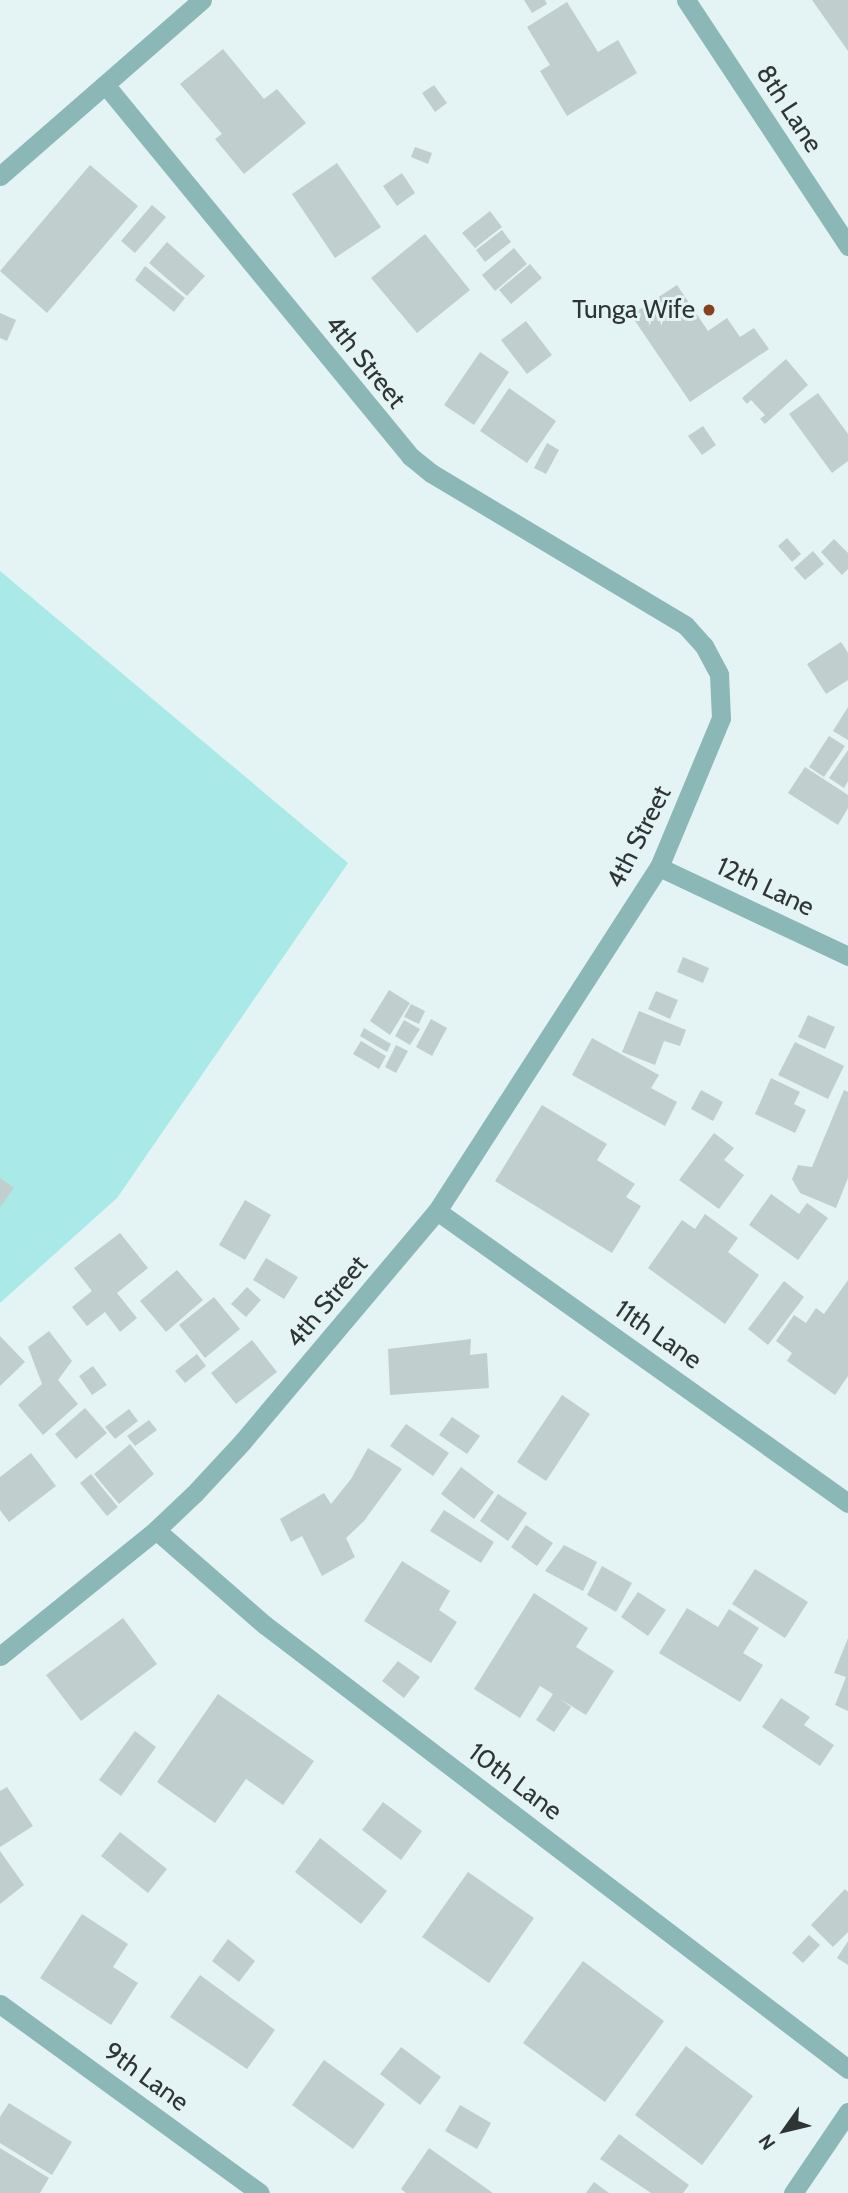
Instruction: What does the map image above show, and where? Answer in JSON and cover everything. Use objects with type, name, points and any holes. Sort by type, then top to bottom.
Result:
[{"type":"street","points":[[0,176],[202,0]]},
{"type":"street","name":"8th Lane","points":[[686,0],[848,246]]},
{"type":"street","name":"4th Street","points":[[0,1656],[156,1530],[243,1441],[437,1211],[659,867],[714,741],[721,718],[719,674],[704,646],[685,625],[431,473],[411,457],[105,84]]},
{"type":"street","name":"12th Lane","points":[[659,867],[848,956]]},
{"type":"street","name":"11th Lane","points":[[437,1211],[848,1503]]},
{"type":"street","name":"10th Lane","points":[[156,1530],[265,1625],[848,2069]]},
{"type":"street","name":"9th Lane","points":[[0,2004],[260,2193]]},
{"type":"street","points":[[793,2193],[848,2112]]},
{"type":"shaded area","points":[[0,571],[348,863],[117,1198],[0,1303]]},
{"type":"building","points":[[524,0],[545,0],[547,4],[532,13]]},
{"type":"building","points":[[812,0],[848,0],[848,51]]},
{"type":"building","points":[[567,2],[598,52],[618,40],[637,73],[567,116],[540,71],[550,65],[527,27]]},
{"type":"building","points":[[223,49],[264,99],[277,89],[306,123],[244,174],[215,139],[222,134],[180,84]]},
{"type":"building","points":[[434,85],[447,103],[435,112],[422,93]]},
{"type":"building","points":[[415,147],[432,153],[428,164],[411,157]]},
{"type":"building","points":[[337,163],[381,227],[335,258],[292,194]]},
{"type":"building","points":[[90,165],[138,206],[47,313],[0,271]]},
{"type":"building","points":[[402,173],[415,193],[397,206],[383,186]]},
{"type":"building","points":[[152,205],[166,217],[135,253],[121,241]]},
{"type":"building","points":[[490,211],[502,227],[475,248],[462,233]]},
{"type":"building","points":[[502,230],[511,242],[485,262],[476,250]]},
{"type":"building","points":[[425,234],[470,290],[417,333],[371,278]]},
{"type":"building","points":[[167,242],[205,276],[187,296],[149,263]]},
{"type":"building","points":[[514,248],[527,264],[495,291],[482,275]]},
{"type":"building","points":[[530,264],[542,278],[511,304],[499,290]]},
{"type":"building","points":[[145,266],[185,298],[174,312],[135,280]]},
{"type":"building","points":[[677,285],[708,331],[727,318],[740,337],[754,328],[769,349],[690,402],[631,315]]},
{"type":"building","points":[[0,313],[16,320],[7,341],[0,338]]},
{"type":"building","points":[[526,321],[552,355],[527,374],[501,340]]},
{"type":"building","points":[[480,352],[509,372],[474,425],[444,405]]},
{"type":"building","points":[[786,359],[808,385],[765,424],[760,419],[765,415],[751,400],[747,404],[742,398]]},
{"type":"building","points":[[509,388],[556,421],[527,463],[480,431]]},
{"type":"building","points":[[818,393],[848,434],[848,461],[832,473],[789,414]]},
{"type":"building","points":[[703,426],[716,445],[702,455],[688,436]]},
{"type":"building","points":[[547,443],[559,450],[546,474],[534,468]]},
{"type":"building","points":[[787,538],[801,554],[792,562],[778,546]]},
{"type":"building","points":[[834,539],[848,553],[848,569],[842,575],[821,552]]},
{"type":"building","points":[[813,551],[824,564],[805,580],[794,568]]},
{"type":"building","points":[[841,642],[848,653],[848,680],[826,694],[807,664]]},
{"type":"building","points":[[848,707],[848,740],[833,731]]},
{"type":"building","points":[[829,736],[845,746],[824,777],[809,767]]},
{"type":"building","points":[[848,750],[848,781],[844,788],[829,778]]},
{"type":"building","points":[[805,767],[848,795],[848,808],[838,825],[788,793]]},
{"type":"building","points":[[683,957],[709,968],[703,983],[677,972]]},
{"type":"building","points":[[389,990],[410,1003],[390,1035],[370,1021]]},
{"type":"building","points":[[656,991],[678,1000],[670,1019],[648,1009]]},
{"type":"building","points":[[411,1004],[425,1011],[419,1024],[404,1017]]},
{"type":"building","points":[[639,1011],[686,1030],[680,1046],[664,1041],[655,1065],[622,1052]]},
{"type":"building","points":[[808,1015],[835,1027],[825,1049],[798,1037]]},
{"type":"building","points":[[431,1019],[447,1028],[432,1056],[416,1047]]},
{"type":"building","points":[[404,1020],[420,1029],[410,1045],[395,1036]]},
{"type":"building","points":[[364,1028],[391,1044],[387,1052],[360,1036]]},
{"type":"building","points":[[592,1038],[659,1075],[651,1088],[677,1102],[665,1126],[572,1075]]},
{"type":"building","points":[[361,1041],[386,1056],[379,1069],[353,1054]]},
{"type":"building","points":[[795,1042],[844,1066],[828,1099],[778,1075]]},
{"type":"building","points":[[396,1045],[408,1051],[396,1073],[385,1067]]},
{"type":"building","points":[[771,1078],[800,1092],[794,1104],[806,1110],[795,1133],[755,1114]]},
{"type":"building","points":[[701,1090],[723,1102],[713,1121],[691,1109]]},
{"type":"building","points":[[844,1090],[848,1092],[848,1178],[836,1208],[800,1193],[792,1179],[798,1165],[812,1167]]},
{"type":"building","points":[[542,1105],[607,1144],[597,1160],[635,1184],[626,1197],[641,1206],[612,1253],[495,1181]]},
{"type":"building","points":[[714,1133],[734,1148],[724,1160],[744,1175],[719,1209],[679,1180]]},
{"type":"building","points":[[0,1178],[14,1188],[0,1207]]},
{"type":"building","points":[[771,1194],[799,1214],[807,1203],[828,1218],[798,1260],[749,1225]]},
{"type":"building","points":[[245,1200],[271,1215],[245,1260],[219,1245]]},
{"type":"building","points":[[705,1214],[738,1238],[728,1252],[759,1275],[725,1324],[648,1268],[682,1220],[695,1229]]},
{"type":"building","points":[[120,1233],[148,1268],[117,1293],[137,1318],[120,1332],[105,1312],[87,1326],[72,1307],[92,1291],[74,1268]]},
{"type":"building","points":[[266,1258],[298,1277],[284,1299],[253,1280]]},
{"type":"building","points":[[177,1270],[203,1300],[166,1332],[140,1301]]},
{"type":"building","points":[[848,1280],[848,1376],[835,1395],[787,1361],[792,1353],[776,1341],[794,1315],[806,1323],[816,1308],[824,1314]]},
{"type":"building","points":[[784,1281],[804,1297],[768,1345],[748,1329]]},
{"type":"building","points":[[247,1287],[261,1300],[246,1317],[231,1304]]},
{"type":"building","points":[[214,1297],[240,1329],[205,1358],[179,1325]]},
{"type":"building","points":[[49,1331],[72,1361],[58,1380],[78,1404],[43,1435],[18,1405],[42,1384],[28,1347]]},
{"type":"building","points":[[0,1336],[25,1362],[0,1386]]},
{"type":"building","points":[[471,1339],[470,1355],[487,1353],[489,1388],[390,1395],[388,1349]]},
{"type":"building","points":[[252,1340],[277,1372],[236,1404],[211,1373]]},
{"type":"building","points":[[197,1354],[206,1366],[185,1383],[175,1371]]},
{"type":"building","points":[[93,1366],[107,1385],[92,1395],[79,1376]]},
{"type":"building","points":[[562,1395],[590,1414],[546,1481],[517,1462]]},
{"type":"building","points":[[85,1408],[107,1433],[76,1459],[55,1434]]},
{"type":"building","points":[[129,1409],[138,1421],[115,1439],[105,1427]]},
{"type":"building","points":[[452,1417],[480,1436],[467,1454],[439,1435]]},
{"type":"building","points":[[149,1420],[157,1430],[135,1446],[127,1436]]},
{"type":"building","points":[[406,1424],[449,1453],[433,1476],[390,1446]]},
{"type":"building","points":[[130,1444],[154,1474],[119,1504],[94,1474]]},
{"type":"building","points":[[368,1448],[402,1469],[364,1521],[346,1538],[355,1557],[322,1576],[302,1536],[291,1542],[280,1519],[324,1493],[331,1504],[351,1479]]},
{"type":"building","points":[[31,1453],[56,1486],[9,1522],[0,1510],[0,1477]]},
{"type":"building","points":[[461,1467],[494,1492],[474,1519],[441,1494]]},
{"type":"building","points":[[91,1474],[118,1507],[107,1516],[80,1483]]},
{"type":"building","points":[[498,1494],[527,1513],[508,1541],[480,1521]]},
{"type":"building","points":[[444,1510],[494,1542],[481,1563],[430,1531]]},
{"type":"building","points":[[526,1525],[553,1543],[537,1566],[511,1547]]},
{"type":"building","points":[[564,1545],[597,1562],[583,1591],[545,1571]]},
{"type":"building","points":[[402,1561],[450,1591],[439,1610],[457,1622],[431,1663],[364,1621]]},
{"type":"building","points":[[602,1566],[632,1583],[616,1612],[587,1595]]},
{"type":"building","points":[[755,1569],[808,1602],[785,1638],[732,1604]]},
{"type":"building","points":[[638,1592],[666,1610],[648,1636],[621,1617]]},
{"type":"building","points":[[534,1593],[588,1628],[576,1647],[614,1671],[586,1715],[560,1699],[571,1707],[554,1732],[536,1720],[553,1694],[540,1686],[520,1718],[474,1689]]},
{"type":"building","points":[[687,1608],[718,1627],[729,1609],[759,1628],[743,1653],[763,1665],[740,1702],[659,1653]]},
{"type":"building","points":[[123,1618],[157,1664],[81,1721],[46,1675]]},
{"type":"building","points":[[848,1638],[848,1711],[835,1705],[846,1677],[834,1673]]},
{"type":"building","points":[[398,1661],[420,1677],[404,1698],[382,1681]]},
{"type":"building","points":[[218,1694],[314,1761],[283,1805],[246,1779],[215,1823],[157,1782]]},
{"type":"building","points":[[781,1698],[810,1717],[804,1725],[834,1745],[820,1766],[762,1727]]},
{"type":"building","points":[[135,1731],[156,1747],[121,1796],[99,1780]]},
{"type":"building","points":[[7,1787],[33,1826],[0,1847],[0,1791]]},
{"type":"building","points":[[383,1802],[422,1831],[401,1860],[362,1830]]},
{"type":"building","points":[[120,1832],[167,1869],[148,1893],[101,1856]]},
{"type":"building","points":[[320,1838],[387,1891],[361,1924],[295,1872]]},
{"type":"building","points":[[0,1851],[24,1885],[0,1904]]},
{"type":"building","points":[[468,1872],[534,1918],[489,1983],[422,1937]]},
{"type":"building","points":[[845,1889],[848,1892],[848,1932],[833,1947],[811,1925]]},
{"type":"building","points":[[82,1914],[128,1944],[113,1967],[138,1983],[111,2025],[40,1978]]},
{"type":"building","points":[[809,1935],[820,1945],[803,1963],[792,1953]]},
{"type":"building","points":[[228,1939],[255,1961],[239,1982],[212,1961]]},
{"type":"building","points":[[848,1941],[848,1965],[837,1958]]},
{"type":"building","points":[[583,1961],[664,2021],[605,2102],[523,2043]]},
{"type":"building","points":[[200,1975],[275,2030],[247,2069],[170,2017]]},
{"type":"building","points":[[686,2046],[753,2096],[702,2165],[635,2115]]},
{"type":"building","points":[[401,2047],[441,2077],[420,2105],[380,2074]]},
{"type":"building","points":[[324,2060],[385,2104],[353,2149],[292,2105]]},
{"type":"building","points":[[9,2103],[72,2142],[52,2175],[0,2143],[0,2117]]},
{"type":"building","points":[[460,2105],[491,2123],[477,2149],[445,2131]]},
{"type":"building","points":[[619,2134],[689,2185],[683,2193],[651,2193],[600,2159]]},
{"type":"building","points":[[0,2148],[49,2178],[40,2193],[0,2193]]},
{"type":"building","points":[[429,2148],[493,2193],[406,2193],[401,2189]]},
{"type":"building","points":[[594,2182],[609,2193],[586,2193]]},
{"type":"place","name":"Tunga Wife","points":[[709,310]]}]
